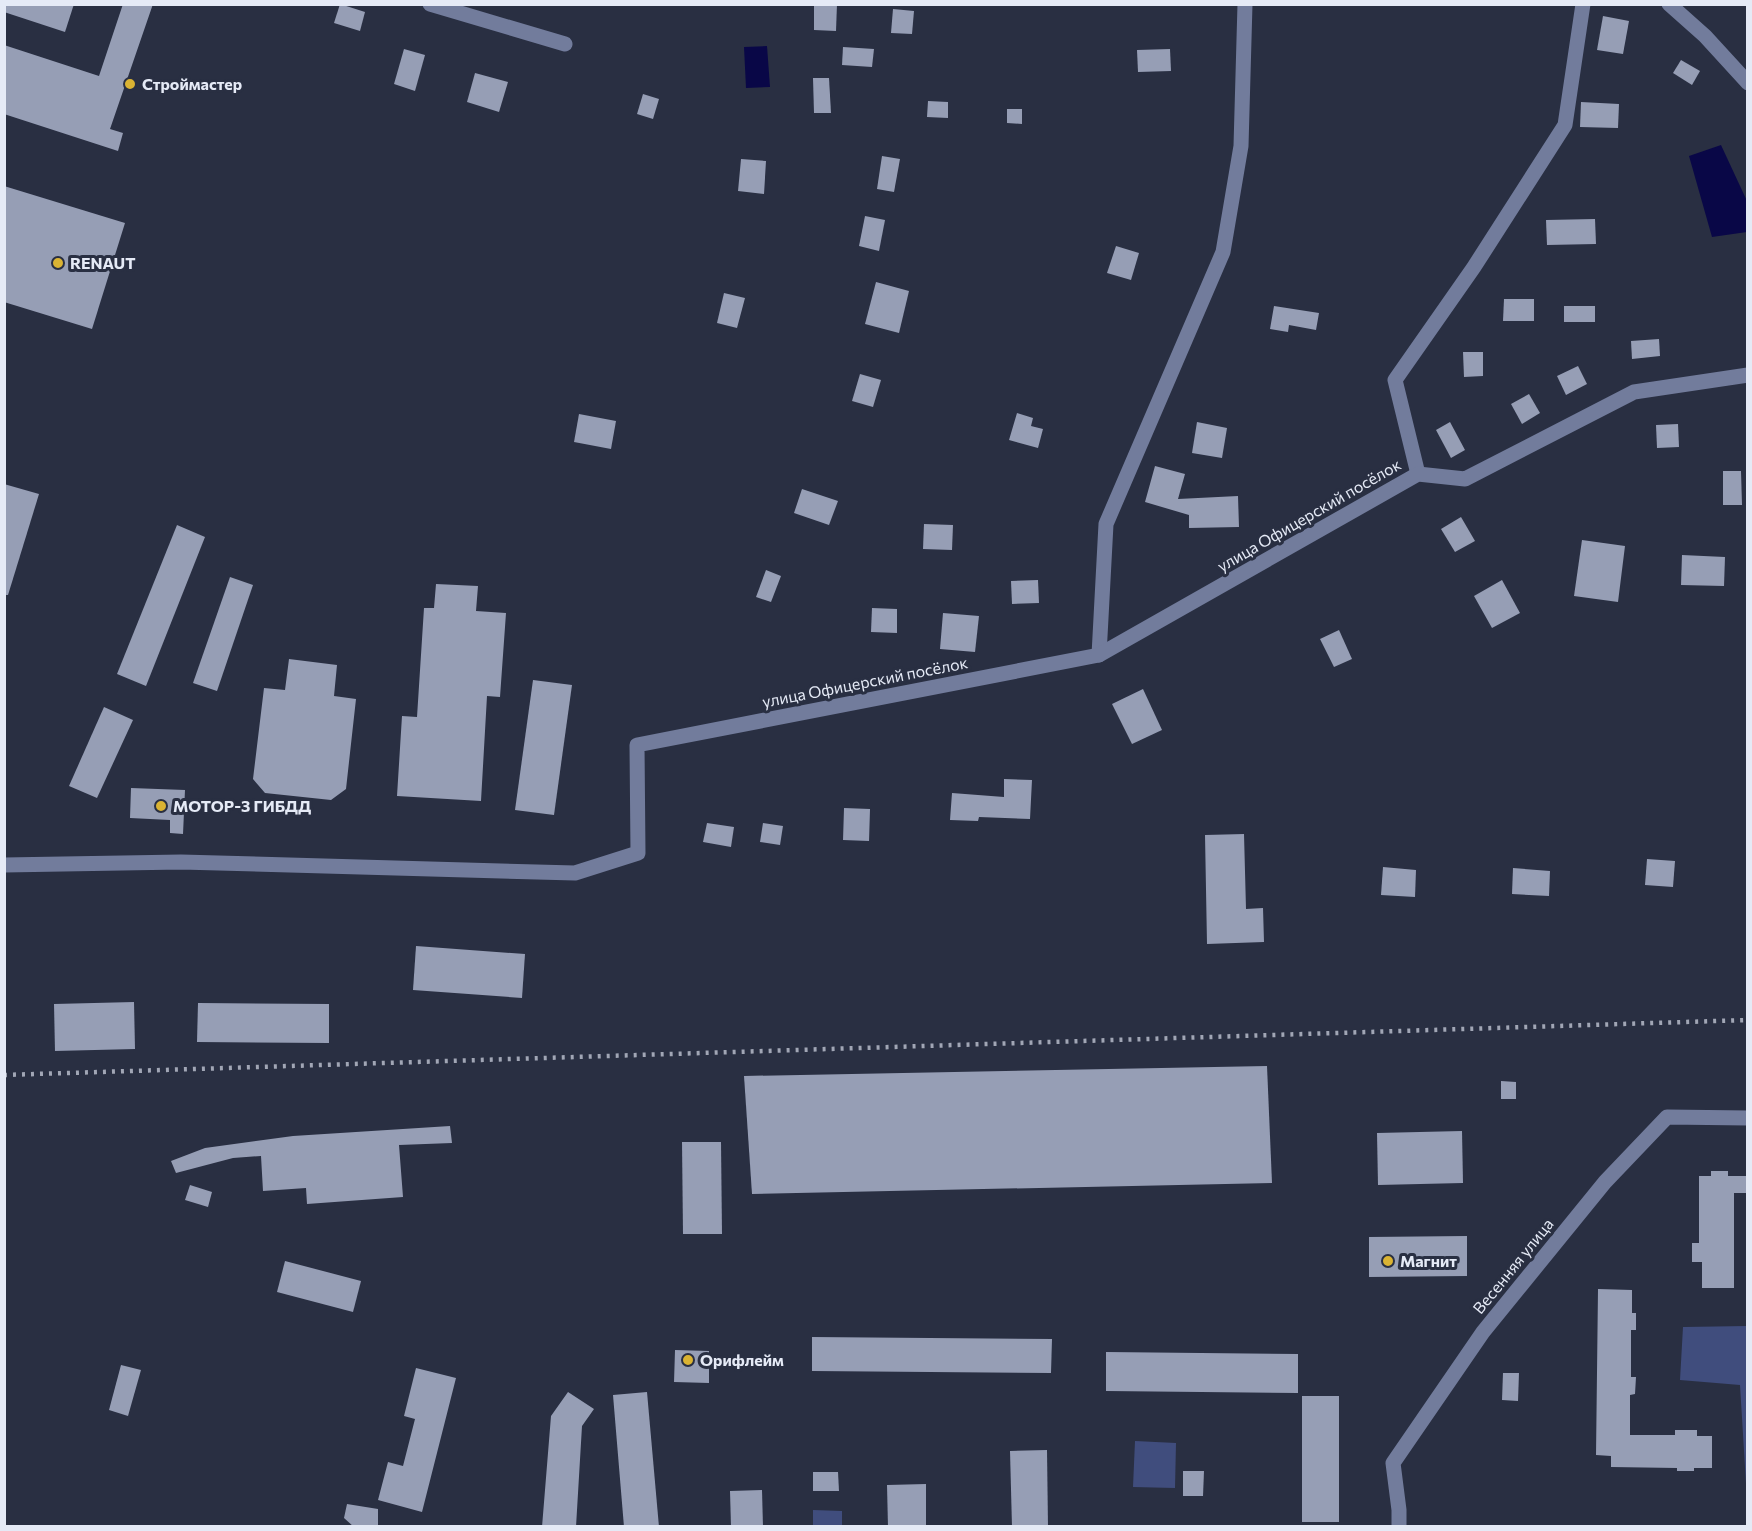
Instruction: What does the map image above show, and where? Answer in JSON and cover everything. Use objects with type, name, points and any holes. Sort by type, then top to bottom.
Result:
[{"type":"street","points":[[430,4],[565,44]]},
{"type":"street","points":[[1099,655],[1106,524],[1223,252],[1241,146],[1245,4]]},
{"type":"street","points":[[1418,474],[1395,380],[1474,267],[1565,125],[1583,4]]},
{"type":"street","points":[[1670,4],[1705,36],[1748,83]]},
{"type":"street","name":"улица Офицерский посёлок","points":[[4,865],[181,862],[575,873],[638,853],[637,745],[1099,655],[1418,474],[1465,479],[1634,392],[1748,375]]},
{"type":"street","name":"Весенняя улица","points":[[1399,1527],[1393,1463],[1484,1332],[1605,1182],[1667,1117],[1748,1118]]},
{"type":"shaded area","points":[[767,46],[770,87],[746,88],[744,47]]},
{"type":"shaded area","points":[[1721,145],[1747,201],[1747,232],[1712,237],[1689,156]]},
{"type":"shaded area","points":[[1748,1326],[1747,1500],[1740,1385],[1680,1380],[1683,1327]]},
{"type":"shaded area","points":[[1135,1441],[1176,1443],[1175,1488],[1133,1487]]},
{"type":"shaded area","points":[[813,1510],[842,1511],[842,1526],[813,1526]]},
{"type":"building","points":[[4,4],[74,4],[65,32],[4,12]]},
{"type":"building","points":[[123,4],[153,4],[110,129],[123,133],[118,151],[4,114],[4,45],[99,76]]},
{"type":"building","points":[[340,4],[365,12],[360,31],[334,23]]},
{"type":"building","points":[[814,4],[837,4],[836,31],[814,30]]},
{"type":"building","points":[[893,9],[914,11],[912,34],[891,33]]},
{"type":"building","points":[[1603,16],[1629,21],[1623,54],[1597,50]]},
{"type":"building","points":[[843,47],[874,49],[872,67],[842,65]]},
{"type":"building","points":[[404,49],[425,55],[415,91],[394,84]]},
{"type":"building","points":[[1170,49],[1171,71],[1138,72],[1137,50]]},
{"type":"building","points":[[1681,60],[1700,71],[1692,85],[1673,73]]},
{"type":"building","points":[[475,73],[508,82],[499,112],[467,102]]},
{"type":"building","points":[[813,78],[829,78],[831,113],[814,113]]},
{"type":"building","points":[[643,94],[659,99],[653,119],[637,114]]},
{"type":"building","points":[[928,101],[948,102],[948,118],[927,117]]},
{"type":"building","points":[[1581,102],[1619,104],[1618,128],[1580,127]]},
{"type":"building","points":[[1007,109],[1022,109],[1022,124],[1007,123]]},
{"type":"building","points":[[882,156],[900,159],[894,192],[877,189]]},
{"type":"building","points":[[741,159],[766,161],[764,194],[738,191]]},
{"type":"building","name":"RENAUT","points":[[4,186],[125,223],[92,329],[4,302]]},
{"type":"building","points":[[865,216],[885,220],[879,251],[859,246]]},
{"type":"building","points":[[1595,219],[1596,244],[1547,245],[1546,220]]},
{"type":"building","points":[[1116,246],[1139,253],[1131,280],[1107,273]]},
{"type":"building","points":[[876,282],[909,291],[899,333],[865,324]]},
{"type":"building","points":[[724,293],[745,298],[737,328],[717,323]]},
{"type":"building","points":[[1504,299],[1534,299],[1534,321],[1503,321]]},
{"type":"building","points":[[1274,306],[1319,313],[1316,330],[1289,325],[1288,332],[1270,329]]},
{"type":"building","points":[[1564,306],[1595,306],[1595,322],[1564,322]]},
{"type":"building","points":[[1659,339],[1660,356],[1632,359],[1631,341]]},
{"type":"building","points":[[1463,352],[1483,352],[1483,376],[1464,377]]},
{"type":"building","points":[[1578,366],[1587,384],[1566,395],[1557,376]]},
{"type":"building","points":[[860,374],[881,380],[873,407],[852,401]]},
{"type":"building","points":[[1529,394],[1540,413],[1522,424],[1511,404]]},
{"type":"building","points":[[1017,413],[1033,418],[1031,426],[1043,429],[1038,448],[1009,440]]},
{"type":"building","points":[[579,414],[616,421],[611,449],[574,442]]},
{"type":"building","points":[[1197,422],[1227,428],[1222,458],[1192,453]]},
{"type":"building","points":[[1450,422],[1465,450],[1451,458],[1436,430]]},
{"type":"building","points":[[1678,424],[1679,447],[1657,448],[1656,425]]},
{"type":"building","points":[[1155,466],[1185,474],[1178,499],[1238,496],[1239,527],[1189,528],[1189,515],[1145,502]]},
{"type":"building","points":[[1723,471],[1741,471],[1742,505],[1723,505]]},
{"type":"building","points":[[4,484],[39,494],[8,595],[4,595]]},
{"type":"building","points":[[802,489],[838,501],[829,525],[794,513]]},
{"type":"building","points":[[1461,517],[1475,541],[1455,552],[1441,529]]},
{"type":"building","points":[[924,524],[953,525],[952,550],[923,549]]},
{"type":"building","points":[[177,525],[205,537],[146,686],[117,674]]},
{"type":"building","points":[[1582,540],[1625,546],[1618,602],[1574,596]]},
{"type":"building","points":[[1682,555],[1725,557],[1724,586],[1681,585]]},
{"type":"building","points":[[766,570],[781,576],[771,602],[756,597]]},
{"type":"building","points":[[230,577],[253,585],[217,691],[193,683]]},
{"type":"building","points":[[1038,580],[1039,603],[1012,604],[1011,581]]},
{"type":"building","points":[[1502,580],[1520,613],[1492,628],[1474,596]]},
{"type":"building","points":[[436,584],[478,586],[476,611],[506,613],[500,697],[487,696],[481,801],[397,796],[402,716],[417,717],[424,608],[434,608]]},
{"type":"building","points":[[872,608],[897,609],[897,633],[871,632]]},
{"type":"building","points":[[943,613],[979,616],[975,652],[940,649]]},
{"type":"building","points":[[1339,630],[1352,659],[1334,667],[1320,639]]},
{"type":"building","points":[[289,659],[337,665],[334,696],[356,699],[346,789],[331,800],[265,793],[253,779],[264,688],[285,690]]},
{"type":"building","points":[[533,680],[572,685],[554,815],[515,810]]},
{"type":"building","points":[[1143,689],[1162,730],[1132,744],[1112,704]]},
{"type":"building","points":[[104,707],[133,720],[97,798],[69,786]]},
{"type":"building","points":[[1004,779],[1032,780],[1030,819],[979,817],[978,821],[950,820],[952,793],[1004,797]]},
{"type":"building","points":[[131,788],[185,790],[183,834],[170,833],[170,820],[130,818]]},
{"type":"building","points":[[844,808],[870,809],[869,841],[843,840]]},
{"type":"building","points":[[707,823],[734,827],[731,847],[703,842]]},
{"type":"building","points":[[763,823],[783,826],[780,845],[760,842]]},
{"type":"building","points":[[1244,834],[1246,909],[1263,908],[1264,942],[1207,944],[1205,835]]},
{"type":"building","points":[[1647,859],[1675,861],[1673,887],[1645,885]]},
{"type":"building","points":[[1383,867],[1416,870],[1415,897],[1381,895]]},
{"type":"building","points":[[1513,868],[1550,871],[1549,896],[1512,894]]},
{"type":"building","points":[[416,946],[525,954],[522,998],[413,990]]},
{"type":"building","points":[[134,1002],[135,1049],[55,1051],[54,1004]]},
{"type":"building","points":[[198,1003],[329,1004],[329,1043],[197,1042]]},
{"type":"building","points":[[1267,1066],[1272,1183],[752,1194],[744,1076]]},
{"type":"building","points":[[1501,1081],[1516,1082],[1516,1099],[1501,1099]]},
{"type":"building","points":[[450,1126],[452,1143],[399,1145],[403,1197],[307,1204],[306,1188],[263,1191],[261,1156],[233,1158],[176,1173],[171,1161],[205,1148],[293,1136]]},
{"type":"building","points":[[1462,1131],[1463,1183],[1378,1185],[1377,1133]]},
{"type":"building","points":[[682,1142],[721,1142],[722,1234],[683,1234]]},
{"type":"building","points":[[1711,1171],[1728,1171],[1728,1176],[1748,1176],[1748,1193],[1734,1193],[1734,1288],[1702,1288],[1702,1262],[1692,1262],[1692,1243],[1699,1243],[1699,1176],[1711,1176]]},
{"type":"building","points":[[190,1185],[212,1192],[208,1207],[185,1200]]},
{"type":"building","points":[[1467,1236],[1467,1276],[1369,1277],[1369,1237]]},
{"type":"building","points":[[285,1261],[361,1281],[353,1312],[277,1292]]},
{"type":"building","points":[[1598,1289],[1632,1290],[1632,1313],[1636,1313],[1636,1330],[1631,1330],[1631,1377],[1636,1377],[1635,1394],[1630,1395],[1630,1435],[1675,1435],[1675,1430],[1697,1430],[1697,1436],[1712,1436],[1712,1468],[1677,1471],[1677,1468],[1611,1467],[1611,1456],[1596,1455]]},
{"type":"building","points":[[812,1337],[1052,1339],[1051,1373],[812,1371]]},
{"type":"building","points":[[675,1350],[709,1351],[709,1383],[674,1382]]},
{"type":"building","points":[[1106,1352],[1298,1354],[1298,1393],[1106,1391]]},
{"type":"building","points":[[121,1365],[141,1370],[128,1416],[109,1410]]},
{"type":"building","points":[[416,1368],[456,1378],[422,1512],[378,1500],[388,1462],[403,1466],[415,1419],[404,1416]]},
{"type":"building","points":[[1503,1373],[1519,1373],[1518,1401],[1502,1400]]},
{"type":"building","points":[[568,1392],[594,1409],[582,1426],[576,1527],[542,1527],[551,1416]]},
{"type":"building","points":[[647,1392],[659,1527],[624,1527],[613,1395]]},
{"type":"building","points":[[1302,1396],[1339,1396],[1339,1522],[1302,1522]]},
{"type":"building","points":[[1047,1450],[1048,1527],[1012,1527],[1010,1451]]},
{"type":"building","points":[[1183,1471],[1204,1471],[1203,1496],[1183,1496]]},
{"type":"building","points":[[813,1472],[838,1472],[839,1491],[813,1491]]},
{"type":"building","points":[[926,1484],[926,1527],[888,1527],[887,1485]]},
{"type":"building","points":[[762,1490],[763,1527],[731,1527],[730,1491]]},
{"type":"building","points":[[347,1504],[378,1509],[378,1527],[354,1527],[344,1518]]},
{"type":"railway","points":[[4,1075],[1748,1020]]},
{"type":"place","name":"Строймастер","points":[[130,84]]},
{"type":"place","name":"RENAUT","points":[[58,263]]},
{"type":"place","name":"МОТОР-3 ГИБДД","points":[[161,806]]},
{"type":"place","name":"Магнит","points":[[1388,1261]]},
{"type":"place","name":"Орифлейм","points":[[688,1360]]}]
